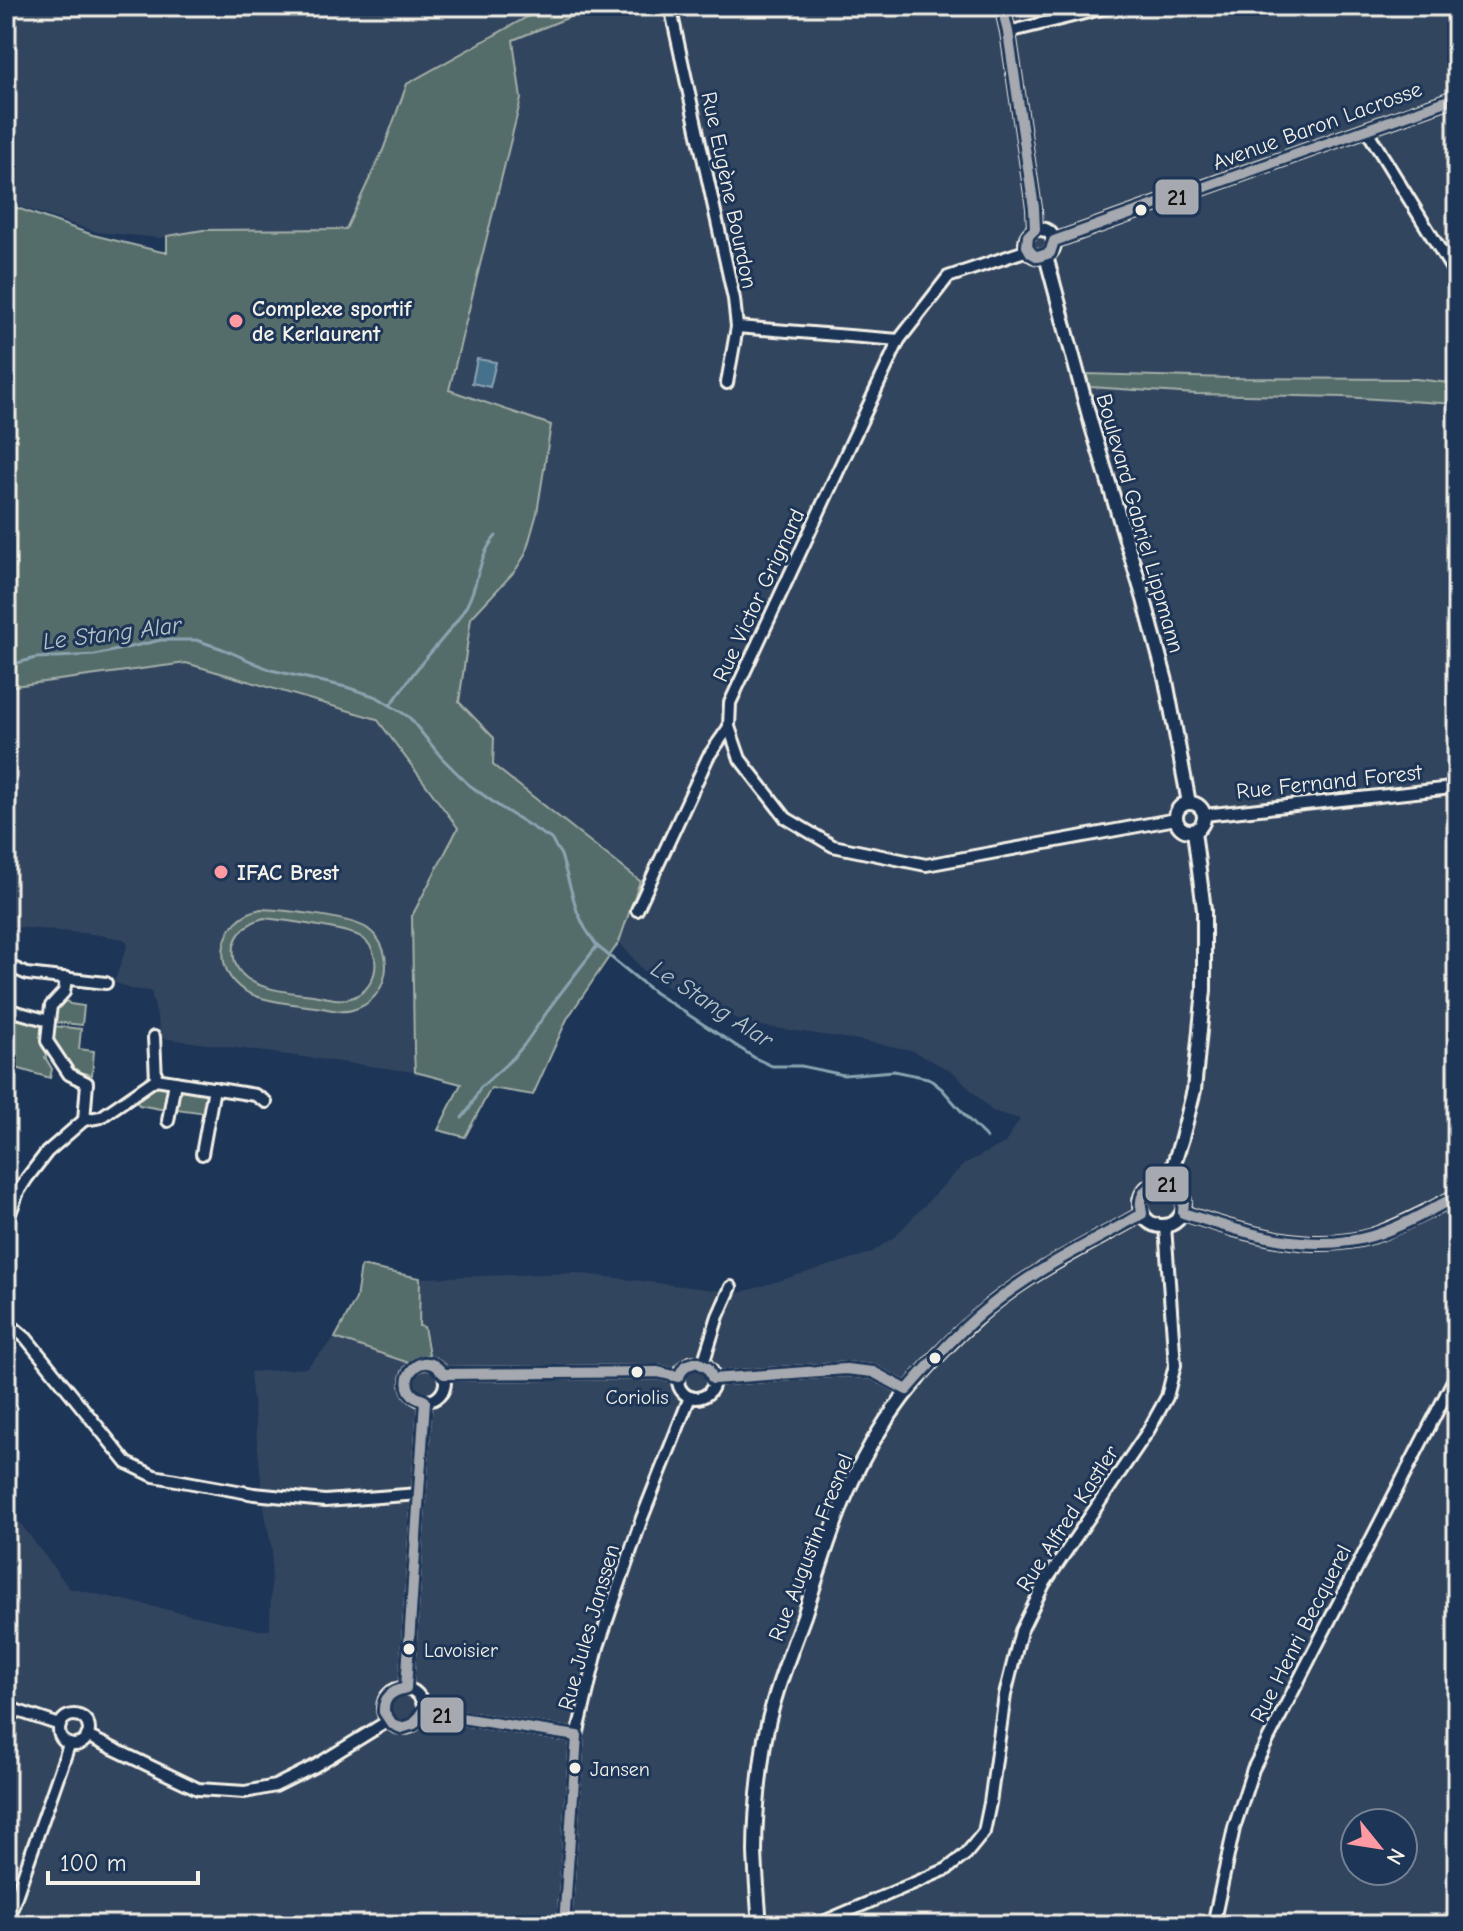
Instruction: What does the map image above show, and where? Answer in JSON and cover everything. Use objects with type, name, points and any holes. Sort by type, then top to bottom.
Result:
[{"type":"street","name":"Rue Eugène Bourdon","points":[[670,6],[734,299],[737,327],[727,383]]},
{"type":"street","points":[[1002,6],[1035,229]]},
{"type":"street","points":[[1008,32],[1113,6]]},
{"type":"street","name":"Avenue Baron Lacrosse","points":[[1054,241],[1457,97]]},
{"type":"street","points":[[1366,129],[1457,277]]},
{"type":"street","points":[[1035,229],[1044,229],[1048,230],[1054,241],[1053,250],[1046,256],[1038,257],[1028,250],[1026,240],[1035,229]]},
{"type":"street","name":"Rue Victor Grignard","points":[[729,727],[730,703],[899,340],[948,277],[1028,250]]},
{"type":"street","name":"Boulevard Gabriel Lippmann","points":[[1046,256],[1166,681],[1189,803]]},
{"type":"street","points":[[737,327],[899,340]]},
{"type":"street","points":[[729,727],[740,759],[786,818],[833,846],[926,865],[1176,819]]},
{"type":"street","points":[[637,910],[708,757],[729,727]]},
{"type":"street","name":"Rue Fernand Forest","points":[[1204,815],[1457,786]]},
{"type":"street","points":[[1189,803],[1201,807],[1204,815],[1203,823],[1194,831],[1185,830],[1176,819],[1181,806],[1189,803]]},
{"type":"street","points":[[1168,1183],[1194,1090],[1204,990],[1204,910],[1194,831]]},
{"type":"street","points":[[6,968],[27,974],[106,983]]},
{"type":"street","points":[[66,978],[64,992],[51,1006],[47,1041],[69,1074],[87,1083],[84,1120]]},
{"type":"street","points":[[6,1023],[8,1009],[49,1021]]},
{"type":"street","points":[[154,1037],[156,1079]]},
{"type":"street","points":[[6,1224],[18,1192],[47,1152],[84,1120],[101,1117],[156,1079],[255,1095],[266,1102]]},
{"type":"street","points":[[168,1121],[175,1082]]},
{"type":"street","points":[[202,1154],[214,1088]]},
{"type":"street","points":[[1160,1182],[1168,1183],[1182,1194],[1183,1213],[1176,1222],[1165,1226],[1152,1224],[1142,1214],[1140,1200],[1147,1188],[1160,1182]]},
{"type":"street","points":[[1183,1213],[1275,1238],[1305,1243],[1336,1243],[1372,1236],[1457,1196]]},
{"type":"street","name":"Rue Augustin Fresnel","points":[[760,1925],[755,1851],[765,1741],[773,1709],[847,1492],[877,1435],[907,1390],[949,1343],[984,1311],[1014,1288],[1142,1214]]},
{"type":"street","name":"Rue Alfred Kastler","points":[[816,1925],[947,1869],[966,1854],[984,1832],[1005,1695],[1021,1631],[1044,1584],[1148,1431],[1167,1397],[1175,1365],[1165,1226]]},
{"type":"street","points":[[703,1364],[731,1287]]},
{"type":"street","points":[[6,1324],[26,1338],[127,1463],[154,1476],[254,1494],[325,1501],[419,1494]]},
{"type":"street","points":[[432,1363],[444,1374],[442,1393],[435,1399],[425,1401],[409,1391],[409,1373],[415,1366],[432,1363]]},
{"type":"street","points":[[690,1363],[703,1364],[712,1373],[712,1386],[703,1396],[690,1397],[679,1386],[680,1371],[690,1363]]},
{"type":"street","points":[[713,1379],[846,1369],[873,1372],[907,1390]]},
{"type":"street","points":[[444,1374],[658,1372],[678,1377]]},
{"type":"street","name":"Rue Henri Becquerel","points":[[1213,1925],[1234,1828],[1253,1769],[1457,1373]]},
{"type":"street","name":"Rue Jules Janssen","points":[[564,1925],[577,1736],[598,1647],[642,1518],[690,1397]]},
{"type":"street","points":[[406,1688],[425,1401]]},
{"type":"street","points":[[398,1688],[414,1691],[419,1696],[422,1712],[420,1719],[408,1727],[393,1726],[384,1714],[385,1698],[398,1688]]},
{"type":"street","points":[[6,1707],[60,1725]]},
{"type":"street","points":[[422,1712],[577,1736]]},
{"type":"street","points":[[70,1716],[79,1717],[86,1723],[87,1736],[82,1743],[69,1745],[59,1735],[62,1721],[70,1716]]},
{"type":"street","points":[[87,1736],[198,1789],[245,1792],[275,1786],[315,1766],[388,1721]]},
{"type":"street","points":[[6,1925],[69,1745]]},
{"type":"shaded area","points":[[6,6],[551,6],[407,84],[383,150],[346,229],[203,230],[161,238],[97,232],[6,202]]},
{"type":"shaded area","points":[[618,6],[1457,6],[1457,1925],[6,1925],[6,1504],[69,1588],[270,1630],[272,1550],[264,1508],[250,1372],[306,1368],[335,1338],[409,1363],[429,1354],[424,1327],[419,1327],[420,1278],[575,1273],[739,1293],[871,1253],[894,1237],[964,1164],[1005,1143],[1020,1119],[992,1111],[953,1072],[911,1050],[748,1024],[651,979],[619,942],[639,881],[493,765],[494,738],[459,702],[471,618],[515,571],[525,555],[537,513],[551,425],[449,390],[521,99],[513,39],[569,16]]},
{"type":"shaded area","points":[[477,359],[496,362],[490,387],[472,383]]},
{"type":"shaded area","name":"IFAC Brest","points":[[186,663],[377,719],[458,828],[412,916],[415,1072],[162,1038],[151,991],[131,989],[114,982],[128,944],[124,939],[6,926],[6,687]]},
{"type":"green space","name":"Complexe sportif de Kerlaurent","points":[[551,6],[618,6],[572,16],[513,40],[521,99],[449,390],[551,425],[537,513],[525,555],[515,571],[471,618],[459,702],[494,738],[493,765],[640,881],[619,942],[567,1019],[533,1095],[491,1088],[465,1137],[438,1130],[461,1084],[415,1072],[414,1050],[412,916],[458,828],[377,719],[186,663],[6,687],[6,558],[10,537],[6,535],[6,204],[93,235],[162,252],[167,252],[167,236],[203,230],[346,229],[383,150],[407,84]]},
{"type":"green space","points":[[1086,374],[1416,379],[1457,384],[1457,404],[1090,387]]},
{"type":"green space","points":[[261,909],[300,913],[347,921],[368,929],[377,938],[386,962],[381,986],[365,1005],[345,1011],[252,995],[234,981],[223,957],[228,933],[247,914]],"holes":[[[264,918],[329,928],[361,937],[373,951],[373,978],[362,992],[340,999],[276,990],[250,980],[240,972],[234,946],[241,932]]]},
{"type":"green space","points":[[64,999],[70,1004],[84,1006],[82,1025],[54,1022],[55,1007]]},
{"type":"green space","points":[[16,1016],[40,1023],[44,1028],[50,1053],[45,1057],[52,1069],[50,1078],[6,1065],[6,1040],[12,1018]]},
{"type":"green space","points":[[53,1026],[81,1029],[79,1049],[94,1051],[92,1075],[73,1070],[52,1039]]},
{"type":"green space","points":[[159,1084],[167,1085],[170,1089],[166,1110],[139,1105],[136,1100]]},
{"type":"green space","points":[[179,1089],[204,1091],[208,1097],[206,1113],[176,1109]]},
{"type":"green space","points":[[361,1266],[420,1278],[419,1326],[424,1327],[429,1354],[409,1363],[335,1338],[356,1299]]},
{"type":"waterway","points":[[390,705],[462,614],[486,552],[496,536]]},
{"type":"waterway","name":"Le Stang Alar","points":[[6,666],[36,658],[95,655],[161,640],[196,640],[271,670],[377,697],[409,717],[468,784],[551,839],[561,855],[577,911],[597,946],[655,993],[772,1066],[801,1066],[844,1075],[894,1071],[928,1078],[987,1138]]},
{"type":"waterway","points":[[462,1118],[480,1088],[524,1045],[597,946]]},
{"type":"transit line","name":"21","points":[[1002,6],[1034,208],[1035,229],[1028,236],[1027,246],[1038,257],[1050,253],[1054,241],[1457,97]]},
{"type":"transit line","name":"21","points":[[564,1925],[577,1736],[422,1712],[414,1724],[401,1728],[392,1724],[384,1712],[389,1696],[406,1688],[425,1401],[413,1395],[407,1383],[415,1366],[427,1363],[444,1374],[658,1372],[678,1377],[685,1366],[697,1362],[708,1368],[713,1379],[846,1369],[873,1372],[907,1390],[962,1331],[999,1299],[1051,1264],[1142,1214],[1144,1193],[1155,1185],[1162,1183],[1176,1187],[1184,1200],[1183,1213],[1276,1239],[1324,1243],[1372,1236],[1416,1218],[1457,1196]]},
{"type":"place","name":"Complexe sportif de Kerlaurent","points":[[236,321]]},
{"type":"place","name":"IFAC Brest","points":[[221,872]]},
{"type":"place","name":"Coriolis","points":[[637,1372]]},
{"type":"place","name":"Lavoisier","points":[[409,1649]]},
{"type":"place","name":"Jansen","points":[[575,1768]]}]
